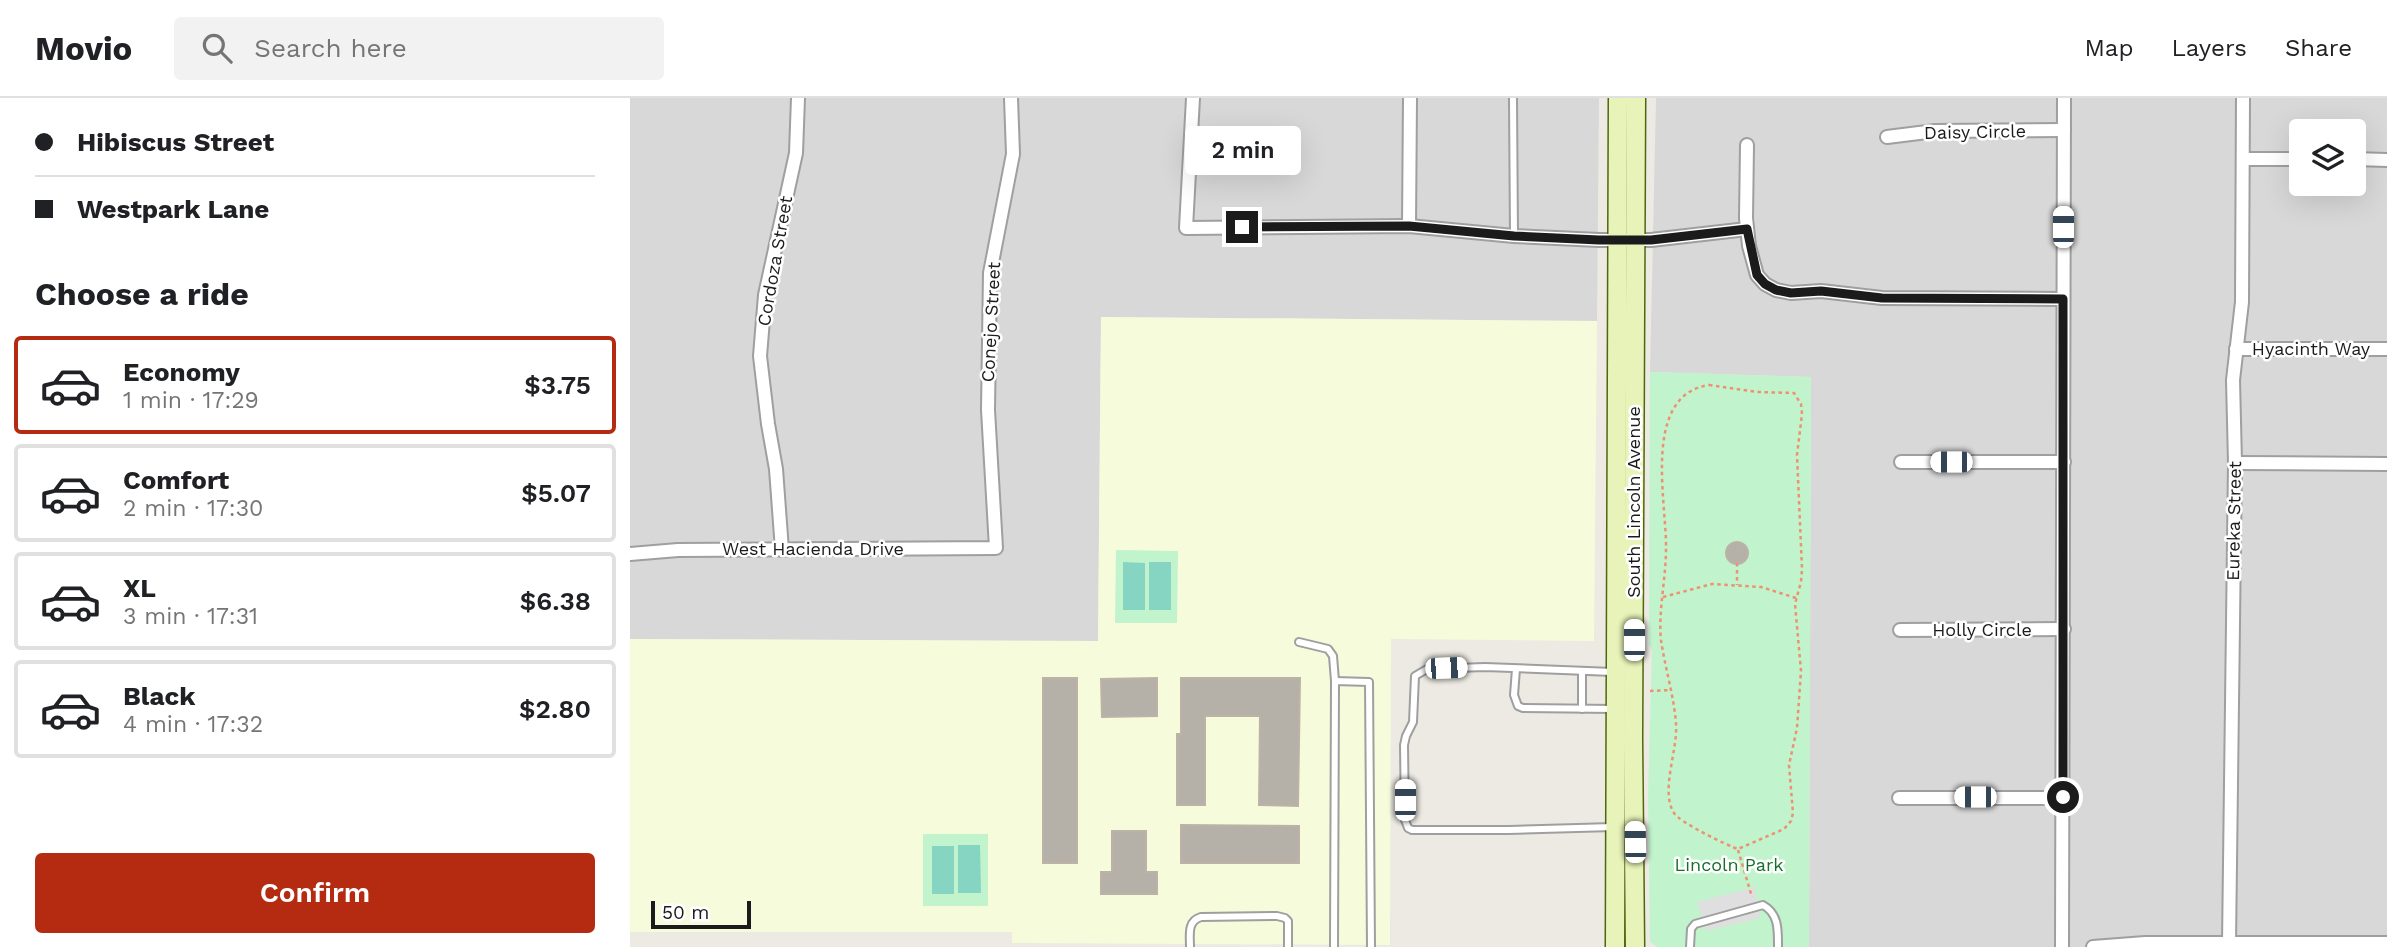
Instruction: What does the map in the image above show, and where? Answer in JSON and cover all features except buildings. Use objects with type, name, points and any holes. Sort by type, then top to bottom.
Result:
[{"type":"main road","name":"South Lincoln Avenue","points":[[1615,947],[1618,98]]},
{"type":"main road","name":"South Lincoln Avenue","points":[[1635,947],[1633,739],[1636,98]]},
{"type":"street","name":"Cordoza Street","points":[[782,550],[775,469],[760,356],[765,296],[796,153],[798,98]]},
{"type":"street","name":"Conejo Street","points":[[996,548],[988,410],[990,273],[1013,154],[1011,98]]},
{"type":"street","points":[[1193,98],[1186,228],[1409,226],[1514,236],[1617,240],[1747,229]]},
{"type":"street","points":[[1409,226],[1410,98]]},
{"type":"street","points":[[2062,947],[2064,98]]},
{"type":"street","name":"Eureka Street","points":[[2229,944],[2235,463],[2233,380],[2242,302],[2244,98]]},
{"type":"street","name":"Daisy Circle","points":[[1887,137],[1935,131],[2064,130]]},
{"type":"street","points":[[1747,145],[1747,229],[1757,275],[1765,284],[1776,290],[1791,293],[1821,291],[1882,298],[2063,299]]},
{"type":"street","points":[[2243,159],[2289,159]]},
{"type":"street","points":[[2366,159],[2387,160]]},
{"type":"street","name":"Hyacinth Way","points":[[2236,349],[2387,349]]},
{"type":"street","points":[[1900,462],[2064,462]]},
{"type":"street","points":[[2235,463],[2387,464]]},
{"type":"street","name":"West Hacienda Drive","points":[[630,554],[678,550],[996,548]]},
{"type":"street","name":"Holly Circle","points":[[1900,630],[2064,629]]},
{"type":"street","points":[[1899,798],[2063,797]]},
{"type":"street","points":[[2093,947],[2145,943],[2387,943]]},
{"type":"lane","points":[[1513,98],[1514,236]]},
{"type":"lane","points":[[1299,642],[1328,649],[1333,656],[1335,947]]},
{"type":"lane","points":[[1615,672],[1427,669],[1415,676],[1413,722],[1404,745],[1406,824],[1412,830],[1615,827]]},
{"type":"lane","points":[[1516,669],[1514,695],[1518,706],[1615,709]]},
{"type":"lane","points":[[1582,709],[1583,672]]},
{"type":"lane","points":[[1335,681],[1369,682],[1371,947]]},
{"type":"lane","points":[[1690,947],[1691,929],[1695,924],[1763,905],[1772,912],[1778,926],[1778,947]]},
{"type":"lane","points":[[1190,947],[1190,925],[1194,919],[1277,916],[1288,921],[1288,947]]},
{"type":"path","points":[[1738,849],[1784,829],[1791,821],[1793,813],[1789,765],[1797,728],[1801,671],[1796,598],[1802,569],[1797,455],[1802,414],[1801,404],[1794,393],[1757,392],[1709,385],[1700,387],[1679,401],[1667,422],[1662,440],[1666,532],[1661,639],[1677,738],[1669,784],[1671,806],[1682,822],[1738,849],[1755,907]]},
{"type":"path","points":[[1737,563],[1737,585]]},
{"type":"path","points":[[1663,597],[1712,584],[1761,587],[1796,598]]},
{"type":"path","points":[[1646,691],[1671,690]]},
{"type":"shaded area","points":[[630,98],[1599,98],[1597,321],[1101,317],[1098,641],[630,639]]},
{"type":"shaded area","points":[[1656,98],[2387,98],[2387,947],[1809,947],[1811,377],[1650,372]]},
{"type":"shaded area","points":[[1101,317],[1597,321],[1594,641],[1391,639],[1390,945],[1012,943],[1012,932],[630,932],[630,639],[1098,641]]},
{"type":"shaded area","points":[[1755,887],[1760,918],[1706,931],[1697,902]]},
{"type":"green space","name":"Lincoln Park","points":[[1650,372],[1811,377],[1809,947],[1657,947],[1650,942]]},
{"type":"green space","points":[[1116,550],[1178,551],[1177,623],[1115,623]]},
{"type":"green space","points":[[1123,562],[1145,563],[1145,610],[1123,610]]},
{"type":"green space","points":[[1149,562],[1171,562],[1171,610],[1149,610]]},
{"type":"green space","points":[[923,834],[988,834],[988,906],[923,906]]},
{"type":"green space","points":[[958,845],[980,845],[981,893],[958,893]]},
{"type":"green space","points":[[932,846],[954,846],[954,894],[932,894]]},
{"type":"route","points":[[1242,227],[1409,226],[1514,236],[1599,240],[1651,240],[1747,229],[1757,275],[1765,284],[1776,290],[1791,293],[1821,291],[1882,298],[2063,299],[2063,797]]}]
